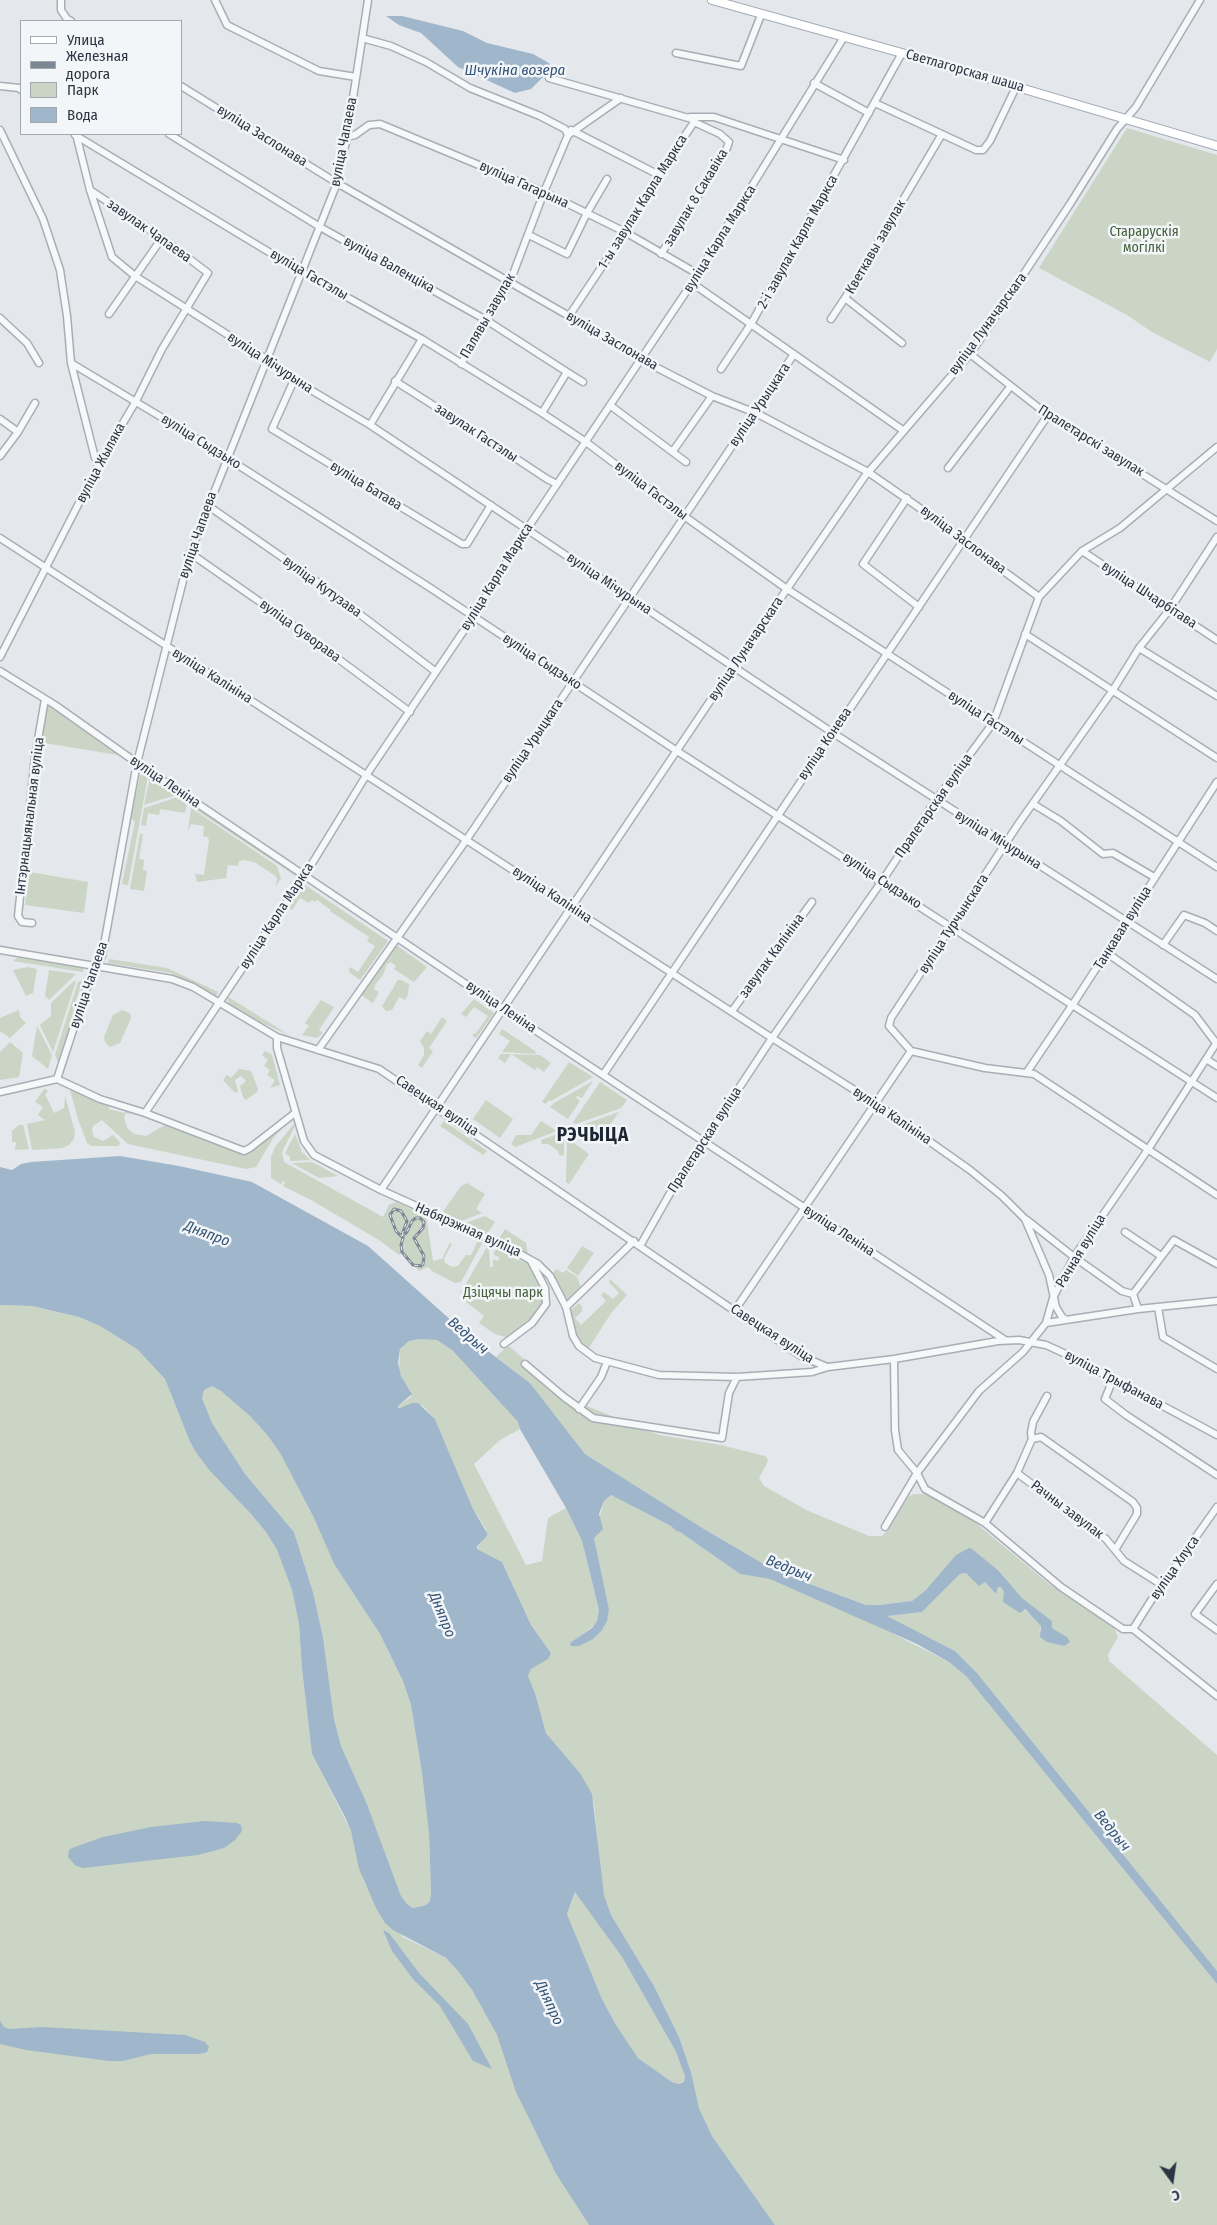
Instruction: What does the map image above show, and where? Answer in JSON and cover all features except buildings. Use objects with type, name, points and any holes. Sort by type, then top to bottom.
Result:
[{"type":"main road","name":"Светлагорская шаша","points":[[712,0],[902,53],[1217,146]]},
{"type":"street","points":[[62,0],[61,10],[69,20]]},
{"type":"street","points":[[215,0],[228,25],[235,29],[319,72],[356,76]]},
{"type":"street","name":"вуліца Чапаева","points":[[57,1079],[91,975],[102,956],[137,764],[190,553],[207,505],[337,183],[347,137],[368,0]]},
{"type":"street","name":"вуліца Луначарскага","points":[[381,1190],[734,666],[868,472],[970,354],[1126,118],[1136,107],[1200,0]]},
{"type":"street","points":[[676,53],[741,66],[761,14]]},
{"type":"street","name":"вуліца Карла Маркса","points":[[145,1113],[305,875],[367,774],[473,617],[527,529],[642,360],[692,283],[696,273],[735,216],[814,82],[844,37]]},
{"type":"street","points":[[362,38],[391,46],[418,58],[470,88],[540,116],[659,175]]},
{"type":"street","name":"2-і завулак Карла Маркса","points":[[721,369],[751,324],[902,53]]},
{"type":"street","points":[[550,78],[692,119],[714,117],[844,160]]},
{"type":"street","points":[[814,82],[870,113]]},
{"type":"street","points":[[0,86],[20,89]]},
{"type":"street","name":"вуліца Заслонава","points":[[182,87],[337,183],[642,360],[712,396],[756,413],[868,472],[964,539],[983,556],[1040,597]]},
{"type":"street","points":[[875,102],[976,150],[983,150],[990,141],[1016,87]]},
{"type":"street","points":[[569,131],[621,98]]},
{"type":"street","name":"1-ы завулак Карла Маркса","points":[[569,316],[625,232],[692,119],[720,134],[730,142]]},
{"type":"street","name":"вуліца Гагарына","points":[[347,137],[356,135],[369,125],[380,124],[544,192],[625,232],[696,273]]},
{"type":"street","points":[[0,130],[43,219],[60,270],[68,316],[71,363],[95,458],[100,462]]},
{"type":"street","name":"Палявы завулак","points":[[461,364],[510,282],[569,131]]},
{"type":"street","name":"Кветкавы завулак","points":[[902,343],[845,298],[942,134]]},
{"type":"street","name":"вуліца Мічурына","points":[[75,135],[90,190],[112,257],[135,276],[266,359],[294,380],[370,425],[1005,845],[1217,979]]},
{"type":"street","name":"вуліца Гастэлы","points":[[77,135],[302,272],[422,339],[542,413],[586,442],[684,516],[787,589],[1217,867]]},
{"type":"street","name":"вуліца Валенціка","points":[[171,135],[320,227],[486,320],[584,382]]},
{"type":"street","name":"завулак 8 Сакавіка","points":[[662,254],[730,142]]},
{"type":"street","points":[[528,235],[567,254],[587,213],[607,179]]},
{"type":"street","name":"завулак Чапаева","points":[[90,190],[162,238],[208,272]]},
{"type":"street","points":[[109,314],[162,238]]},
{"type":"street","name":"вуліца Жыляка","points":[[0,657],[100,462],[136,401],[162,349],[208,272]]},
{"type":"street","points":[[692,283],[904,432]]},
{"type":"street","points":[[830,319],[845,298]]},
{"type":"street","points":[[0,318],[26,343],[39,363]]},
{"type":"street","points":[[370,425],[422,339]]},
{"type":"street","name":"вуліца Урыцкага","points":[[318,1050],[467,839],[794,354]]},
{"type":"street","name":"Пралетарскі завулак","points":[[970,354],[1048,415],[1217,521]]},
{"type":"street","name":"вуліца Сыдзько","points":[[71,363],[136,401],[432,589],[678,751],[1074,1004],[1217,1098]]},
{"type":"street","points":[[542,413],[567,372]]},
{"type":"street","name":"вуліца Батава","points":[[294,380],[272,428],[462,544],[467,544],[491,505]]},
{"type":"street","name":"завулак Гастэлы","points":[[396,381],[547,480],[557,484]]},
{"type":"street","points":[[948,468],[1010,386]]},
{"type":"street","points":[[673,451],[712,396]]},
{"type":"street","points":[[0,456],[18,432],[35,403]]},
{"type":"street","points":[[611,406],[686,462]]},
{"type":"street","name":"вуліца Конева","points":[[603,1075],[777,814],[1048,415]]},
{"type":"street","points":[[0,420],[18,432]]},
{"type":"street","name":"Пралетарская вуліца","points":[[640,1246],[673,1188],[772,1038],[936,800],[993,723],[1040,597],[1082,551],[1113,533],[1169,490],[1217,447]]},
{"type":"street","points":[[907,498],[863,564],[919,607]]},
{"type":"street","name":"вуліца Кутузава","points":[[207,505],[312,578],[436,672]]},
{"type":"street","name":"вуліца Турчынскага","points":[[911,1050],[889,1026],[891,1018],[1005,845],[1113,690],[1139,648],[1170,609],[1217,537]]},
{"type":"street","name":"вуліца Калініна","points":[[0,538],[875,1103],[970,1170],[1025,1218],[1049,1275],[1053,1298]]},
{"type":"street","name":"вуліца Шчарбітава","points":[[1082,551],[1217,640]]},
{"type":"street","name":"вуліца Суворава","points":[[190,553],[283,618],[410,712]]},
{"type":"street","points":[[1025,634],[1217,758]]},
{"type":"street","points":[[1139,648],[1217,696]]},
{"type":"street","name":"вуліца Леніна","points":[[0,670],[503,1009],[1005,1340]]},
{"type":"street","name":"Інтэрнацыянальная вуліца","points":[[32,923],[22,922],[18,916],[35,757],[45,699]]},
{"type":"street","name":"Танкавая вуліца","points":[[1026,1072],[1074,1004],[1126,920],[1216,786]]},
{"type":"street","points":[[1033,804],[1060,821],[1103,854],[1114,853],[1154,878]]},
{"type":"street","name":"завулак Калініна","points":[[732,1011],[812,902]]},
{"type":"street","points":[[1163,945],[1184,914],[1205,923],[1217,931]]},
{"type":"street","name":"Савецкая вуліца","points":[[0,950],[172,979],[193,987],[277,1037],[380,1068],[801,1356],[828,1367]]},
{"type":"street","points":[[1107,953],[1195,1015],[1217,1043]]},
{"type":"street","name":"Набярэжная вуліца","points":[[277,1037],[277,1048],[295,1113],[304,1141],[314,1155],[381,1190],[530,1259],[546,1271],[566,1307],[573,1336],[579,1346],[595,1358],[659,1375],[737,1377],[812,1372],[828,1367],[894,1359],[1005,1340]]},
{"type":"street","name":"Рачная вуліца","points":[[885,1527],[917,1473],[979,1391],[1023,1352],[1046,1323],[1053,1298],[1074,1258],[1149,1148],[1217,1043]]},
{"type":"street","points":[[735,1310],[911,1050],[985,1068],[1034,1074],[1149,1148],[1217,1195]]},
{"type":"street","points":[[1206,1059],[1217,1066]]},
{"type":"street","points":[[0,1092],[57,1079],[100,1099],[145,1113],[244,1151],[295,1113]]},
{"type":"street","points":[[1025,1218],[1074,1258],[1122,1291],[1133,1294]]},
{"type":"street","points":[[1125,1232],[1161,1256]]},
{"type":"street","points":[[1133,1294],[1174,1240],[1217,1264]]},
{"type":"street","points":[[566,1307],[634,1241]]},
{"type":"street","points":[[504,1344],[532,1322],[546,1304],[545,1288],[530,1259]]},
{"type":"street","points":[[1133,1294],[1138,1309]]},
{"type":"street","points":[[1053,1298],[1062,1317],[1066,1320]]},
{"type":"street","points":[[1046,1323],[1138,1309],[1217,1301]]},
{"type":"street","points":[[1158,1307],[1163,1337],[1217,1369]]},
{"type":"street","name":"вуліца Трыфанава","points":[[1005,1340],[1046,1345],[1114,1379],[1217,1435]]},
{"type":"street","points":[[894,1359],[895,1430],[898,1450],[917,1473],[925,1489],[985,1523],[1061,1587],[1123,1628],[1134,1630],[1217,1696]]},
{"type":"street","points":[[580,1409],[601,1377],[608,1362]]},
{"type":"street","points":[[525,1364],[593,1418],[722,1438],[728,1393],[737,1377]]},
{"type":"street","points":[[1114,1379],[1104,1398],[1126,1416],[1217,1475]]},
{"type":"street","points":[[985,1523],[1017,1473],[1032,1439],[1033,1422],[1046,1396]]},
{"type":"street","points":[[1032,1439],[1041,1437],[1133,1502],[1137,1508],[1137,1514],[1116,1550]]},
{"type":"street","name":"Рачны завулак","points":[[1017,1473],[1106,1539],[1124,1561],[1162,1585]]},
{"type":"street","name":"вуліца Хлуса","points":[[1134,1630],[1162,1585],[1217,1507]]},
{"type":"street","points":[[1217,1584],[1195,1614],[1217,1630]]},
{"type":"green space","name":"Старарускія могілкі","points":[[1127,128],[1217,155],[1217,349],[1210,362],[1152,332],[1127,315],[1039,268]]},
{"type":"green space","points":[[45,703],[118,755],[38,742]]},
{"type":"green space","points":[[140,775],[148,776],[128,885],[122,884],[135,822],[131,818]]},
{"type":"green space","points":[[150,778],[176,795],[144,805]]},
{"type":"green space","points":[[178,797],[187,803],[185,813],[160,809],[159,815],[148,813],[146,826],[141,825],[144,808]]},
{"type":"green space","points":[[192,807],[199,808],[298,875],[297,877]]},
{"type":"green space","points":[[191,808],[277,866],[281,878],[276,886],[277,878],[274,875],[254,862],[244,860],[239,861],[238,866],[228,865],[226,878],[197,882],[195,874],[204,875],[209,841],[208,837],[203,836],[204,826],[191,824],[188,831]]},
{"type":"green space","points":[[140,834],[143,834],[139,859],[144,860],[143,870],[147,871],[144,891],[130,889]]},
{"type":"green space","points":[[30,872],[88,882],[84,913],[25,905]]},
{"type":"green space","points":[[302,883],[388,941],[360,980],[350,973],[350,967],[358,972],[375,946],[367,941],[369,937],[317,900],[315,902],[312,900],[309,903],[300,898],[292,910],[289,908],[288,905]]},
{"type":"green space","points":[[396,945],[427,967],[414,982],[394,969],[396,966],[391,962],[387,964],[383,975],[375,985],[374,989],[379,992],[373,1003],[361,995]]},
{"type":"green space","points":[[17,958],[83,968],[83,972],[13,961]]},
{"type":"green space","points":[[109,959],[167,968],[218,992],[216,996],[171,973],[108,963]]},
{"type":"green space","points":[[28,967],[37,969],[33,993],[26,996],[13,970]]},
{"type":"green space","points":[[49,970],[76,974],[49,1000],[45,996]]},
{"type":"green space","points":[[83,980],[73,1009],[75,1011],[59,1064],[55,1055],[78,982]]},
{"type":"green space","points":[[398,980],[409,984],[408,995],[405,1000],[399,997],[392,1010],[386,1011],[382,1006]]},
{"type":"green space","points":[[76,981],[53,1052],[40,1025],[51,1016],[51,1003]]},
{"type":"green space","points":[[227,996],[289,1035],[260,1022],[229,1004]]},
{"type":"green space","points":[[474,999],[494,1013],[476,1038],[472,1035],[476,1033],[488,1016],[474,1007],[466,1017],[461,1014]]},
{"type":"green space","points":[[321,1000],[334,1007],[319,1030],[323,1033],[317,1038],[302,1035],[309,1026],[305,1023]]},
{"type":"green space","points":[[19,1010],[20,1017],[26,1023],[10,1038],[0,1031],[0,1018]]},
{"type":"green space","points":[[122,1010],[130,1013],[131,1018],[120,1043],[110,1047],[105,1042],[104,1037],[113,1015]]},
{"type":"green space","points":[[442,1017],[447,1021],[429,1048],[433,1051],[422,1068],[418,1065],[424,1055],[424,1048],[420,1041],[427,1031],[431,1034]]},
{"type":"green space","points":[[37,1026],[52,1055],[48,1069],[32,1056]]},
{"type":"green space","points":[[502,1029],[535,1051],[536,1054],[502,1052],[510,1041],[499,1034]]},
{"type":"green space","points":[[10,1042],[23,1053],[19,1077],[0,1080],[0,1052]]},
{"type":"green space","points":[[265,1051],[272,1055],[280,1085],[270,1088],[275,1080],[267,1075],[270,1070],[264,1066],[268,1060],[262,1055]]},
{"type":"green space","points":[[501,1054],[511,1054],[505,1063],[498,1058]]},
{"type":"green space","points":[[511,1054],[540,1055],[551,1063],[544,1072],[537,1067],[535,1070]]},
{"type":"green space","points":[[569,1062],[593,1077],[551,1101],[549,1100],[546,1104],[542,1102]]},
{"type":"green space","points":[[239,1069],[251,1071],[258,1089],[257,1092],[246,1100],[243,1097],[240,1086],[246,1081],[241,1076],[235,1080],[238,1091],[235,1093],[223,1080],[227,1075],[231,1078]]},
{"type":"green space","points":[[593,1081],[582,1098],[577,1096],[576,1098],[580,1101],[568,1119],[550,1107],[554,1103]]},
{"type":"green space","points":[[600,1082],[627,1100],[621,1108],[576,1124],[573,1122]]},
{"type":"green space","points":[[45,1088],[48,1092],[45,1094],[54,1113],[64,1108],[65,1096],[75,1132],[74,1139],[63,1148],[32,1150],[27,1124],[45,1120],[38,1115],[43,1107],[35,1102]]},
{"type":"green space","points":[[70,1090],[108,1105],[109,1109],[141,1115],[126,1113],[124,1117],[127,1128],[134,1134],[146,1136],[165,1125],[242,1154],[290,1120],[274,1137],[256,1167],[246,1169],[128,1144],[102,1120],[93,1126],[94,1137],[103,1141],[113,1135],[120,1144],[118,1146],[91,1146],[87,1143],[78,1119]]},
{"type":"green space","points":[[486,1100],[513,1119],[500,1138],[473,1119]]},
{"type":"green space","points":[[619,1112],[599,1140],[579,1126]]},
{"type":"green space","points":[[444,1121],[487,1151],[483,1155],[440,1126]]},
{"type":"green space","points":[[541,1121],[557,1131],[515,1147],[511,1144],[516,1135],[531,1135]]},
{"type":"green space","points":[[296,1124],[282,1152],[284,1162],[383,1217],[389,1205],[396,1202],[426,1216],[433,1261],[442,1259],[450,1243],[452,1244],[444,1258],[445,1263],[452,1267],[458,1266],[466,1255],[471,1255],[479,1238],[484,1240],[461,1282],[455,1283],[428,1267],[419,1271],[402,1252],[399,1255],[379,1240],[311,1200],[283,1186],[285,1182],[283,1181],[281,1184],[271,1178],[271,1157],[275,1147]]},
{"type":"green space","points":[[19,1125],[23,1125],[29,1149],[15,1150],[16,1142],[12,1142],[12,1131]]},
{"type":"green space","points":[[560,1133],[564,1136],[564,1155],[560,1156],[557,1150],[548,1144],[542,1144],[541,1140]]},
{"type":"green space","points":[[295,1134],[302,1152],[310,1160],[290,1161],[290,1157],[285,1153]]},
{"type":"green space","points":[[567,1138],[589,1154],[569,1184],[566,1182]]},
{"type":"green space","points":[[312,1162],[338,1176],[319,1178],[292,1163]]},
{"type":"green space","points":[[467,1183],[485,1194],[476,1209],[482,1213],[459,1222],[443,1216],[442,1213],[461,1186]]},
{"type":"green space","points":[[485,1216],[495,1222],[486,1235],[463,1224]]},
{"type":"green space","points":[[505,1229],[526,1243],[528,1254],[498,1240]]},
{"type":"green space","name":"Дзіцячы парк","points":[[488,1245],[490,1267],[493,1267],[493,1259],[498,1261],[499,1257],[494,1255],[494,1252],[496,1248],[501,1247],[508,1250],[508,1255],[511,1257],[530,1264],[543,1286],[545,1304],[531,1322],[508,1338],[495,1334],[479,1323],[484,1316],[466,1302],[465,1296],[461,1293]]},
{"type":"green space","points":[[582,1246],[594,1253],[578,1276],[567,1268]]},
{"type":"green space","points":[[556,1269],[563,1273],[566,1270],[577,1277],[581,1288],[570,1300],[565,1299],[552,1275]]},
{"type":"green space","points":[[610,1279],[627,1295],[612,1312],[588,1349],[575,1336],[568,1313],[579,1303],[582,1311],[575,1318],[581,1325],[606,1301],[601,1295],[604,1292],[613,1299],[619,1293],[609,1282]]},
{"type":"green space","points":[[0,1305],[32,1306],[79,1317],[100,1326],[137,1349],[165,1379],[190,1442],[197,1454],[210,1471],[266,1532],[277,1550],[292,1590],[299,1624],[312,1754],[351,1831],[364,1882],[403,1937],[446,1958],[472,1990],[497,2035],[527,2115],[556,2174],[589,2225],[0,2225]]},
{"type":"green space","points":[[420,1339],[437,1340],[453,1351],[518,1422],[520,1429],[500,1440],[474,1464],[526,1565],[542,1561],[548,1518],[566,1508],[582,1541],[599,1610],[597,1621],[591,1628],[571,1642],[571,1646],[579,1646],[609,1609],[594,1538],[604,1501],[611,1495],[671,1526],[740,1574],[770,1579],[854,1614],[949,1662],[966,1676],[1217,1984],[1217,2225],[775,2225],[712,2136],[699,2108],[691,2072],[679,2037],[654,1986],[611,1915],[604,1895],[601,1877],[594,1803],[580,1773],[546,1733],[535,1693],[528,1676],[531,1669],[551,1653],[531,1625],[502,1562],[477,1549],[479,1543],[487,1536],[486,1529],[473,1509],[435,1419],[423,1406],[412,1403],[402,1408],[397,1407],[411,1397],[411,1391],[404,1382],[399,1370],[400,1349],[409,1341]]},
{"type":"green space","points":[[507,1346],[572,1400],[659,1435],[721,1445],[765,1456],[768,1459],[767,1463],[759,1478],[764,1486],[806,1510],[869,1536],[882,1536],[886,1532],[909,1496],[927,1494],[972,1520],[1048,1583],[1114,1628],[1118,1637],[1108,1654],[1109,1661],[1217,1755],[1217,1971],[977,1673],[955,1651],[886,1616],[922,1612],[960,1574],[966,1573],[984,1581],[996,1594],[998,1587],[1001,1586],[1004,1592],[1041,1626],[1039,1631],[1067,1637],[1052,1628],[1052,1621],[1022,1598],[999,1571],[969,1549],[912,1601],[866,1605],[807,1583],[802,1578],[774,1570],[704,1529],[585,1454],[530,1383],[496,1357]]},
{"type":"green space","points":[[212,1386],[221,1391],[251,1417],[280,1453],[314,1518],[334,1564],[380,1634],[403,1681],[411,1705],[429,1834],[431,1892],[430,1901],[426,1905],[413,1908],[401,1896],[367,1804],[341,1746],[334,1719],[323,1637],[313,1592],[294,1532],[245,1474],[212,1423],[202,1398],[204,1390]]},
{"type":"green space","points":[[576,1891],[622,1957],[675,2050],[685,2076],[684,2082],[679,2084],[672,2082],[638,2058],[616,2025],[602,1999],[567,1914]]},
{"type":"water","name":"Шчукіна возера","points":[[386,16],[402,16],[463,31],[487,43],[533,54],[549,63],[551,69],[531,89],[515,93],[458,67],[421,33],[399,25]]},
{"type":"water","points":[[120,1156],[179,1166],[252,1182],[368,1246],[472,1339],[530,1383],[585,1454],[704,1529],[774,1570],[802,1578],[807,1583],[866,1605],[879,1605],[912,1601],[926,1590],[956,1555],[969,1548],[972,1549],[999,1571],[1022,1598],[1052,1621],[1052,1628],[1067,1637],[1070,1642],[1064,1646],[1047,1642],[1040,1637],[1041,1626],[1025,1609],[1020,1613],[1003,1602],[1004,1592],[1001,1587],[998,1587],[996,1594],[985,1582],[979,1586],[966,1573],[960,1574],[922,1612],[887,1616],[955,1651],[977,1673],[1217,1971],[1217,1984],[966,1676],[949,1662],[917,1644],[770,1579],[740,1574],[671,1526],[611,1495],[604,1501],[599,1514],[603,1529],[594,1538],[609,1609],[607,1621],[602,1630],[593,1639],[579,1646],[571,1646],[571,1642],[592,1628],[597,1621],[599,1610],[582,1541],[566,1508],[520,1429],[518,1422],[453,1351],[437,1340],[420,1339],[409,1341],[400,1349],[398,1363],[401,1376],[412,1394],[397,1407],[400,1408],[412,1403],[418,1403],[435,1419],[473,1509],[487,1533],[487,1536],[477,1546],[477,1549],[502,1562],[531,1625],[551,1653],[548,1659],[531,1669],[528,1676],[535,1693],[546,1733],[580,1773],[592,1794],[604,1895],[611,1915],[654,1986],[679,2037],[691,2072],[699,2108],[712,2136],[775,2225],[589,2225],[556,2174],[516,2092],[497,2035],[472,1990],[446,1958],[393,1930],[385,1923],[377,1910],[359,1869],[351,1831],[346,1819],[312,1754],[299,1624],[292,1590],[277,1550],[266,1532],[210,1471],[197,1454],[190,1442],[165,1379],[137,1349],[100,1326],[79,1317],[32,1306],[0,1305],[0,1167],[12,1170],[21,1164]],"holes":[[[212,1386],[221,1391],[251,1417],[280,1453],[314,1518],[334,1564],[380,1634],[403,1681],[411,1705],[429,1834],[431,1892],[430,1901],[426,1905],[413,1908],[401,1896],[367,1804],[341,1746],[334,1719],[323,1637],[313,1592],[294,1532],[245,1474],[212,1423],[202,1398],[204,1390]],[[575,1892],[622,1957],[675,2050],[685,2076],[684,2082],[679,2084],[672,2082],[638,2058],[616,2025],[602,1999],[567,1914]]]},
{"type":"water","points":[[205,1821],[237,1823],[241,1825],[242,1831],[235,1840],[224,1848],[198,1855],[83,1868],[76,1866],[68,1857],[69,1850],[72,1848],[103,1837],[151,1827]]},
{"type":"water","points":[[383,1930],[389,1933],[419,1973],[468,2024],[492,2069],[473,2061],[440,2006],[413,1979],[392,1951]]},
{"type":"water","points":[[0,2021],[4,2027],[9,2029],[42,2027],[185,2035],[205,2042],[209,2047],[207,2052],[199,2054],[151,2054],[123,2061],[109,2061],[26,2050],[0,2044]]},
{"type":"railway","points":[[401,1236],[396,1231],[390,1215],[394,1209],[401,1211],[407,1221],[402,1236],[402,1252],[413,1265],[421,1266],[424,1256],[414,1238],[423,1228],[424,1222],[420,1218],[416,1218],[412,1221],[407,1232],[402,1236],[401,1236]]},
{"type":"district","name":"РЭЧЫЦА","points":[[593,1136]]},
{"type":"water label","name":"Дняпро","points":[[207,1234]]},
{"type":"water label","name":"Ведрыч","points":[[468,1336]]},
{"type":"water label","name":"Ведрыч","points":[[789,1569]]},
{"type":"water label","name":"Дняпро","points":[[442,1615]]},
{"type":"water label","name":"Ведрыч","points":[[1112,1831]]},
{"type":"water label","name":"Дняпро","points":[[549,2003]]}]
